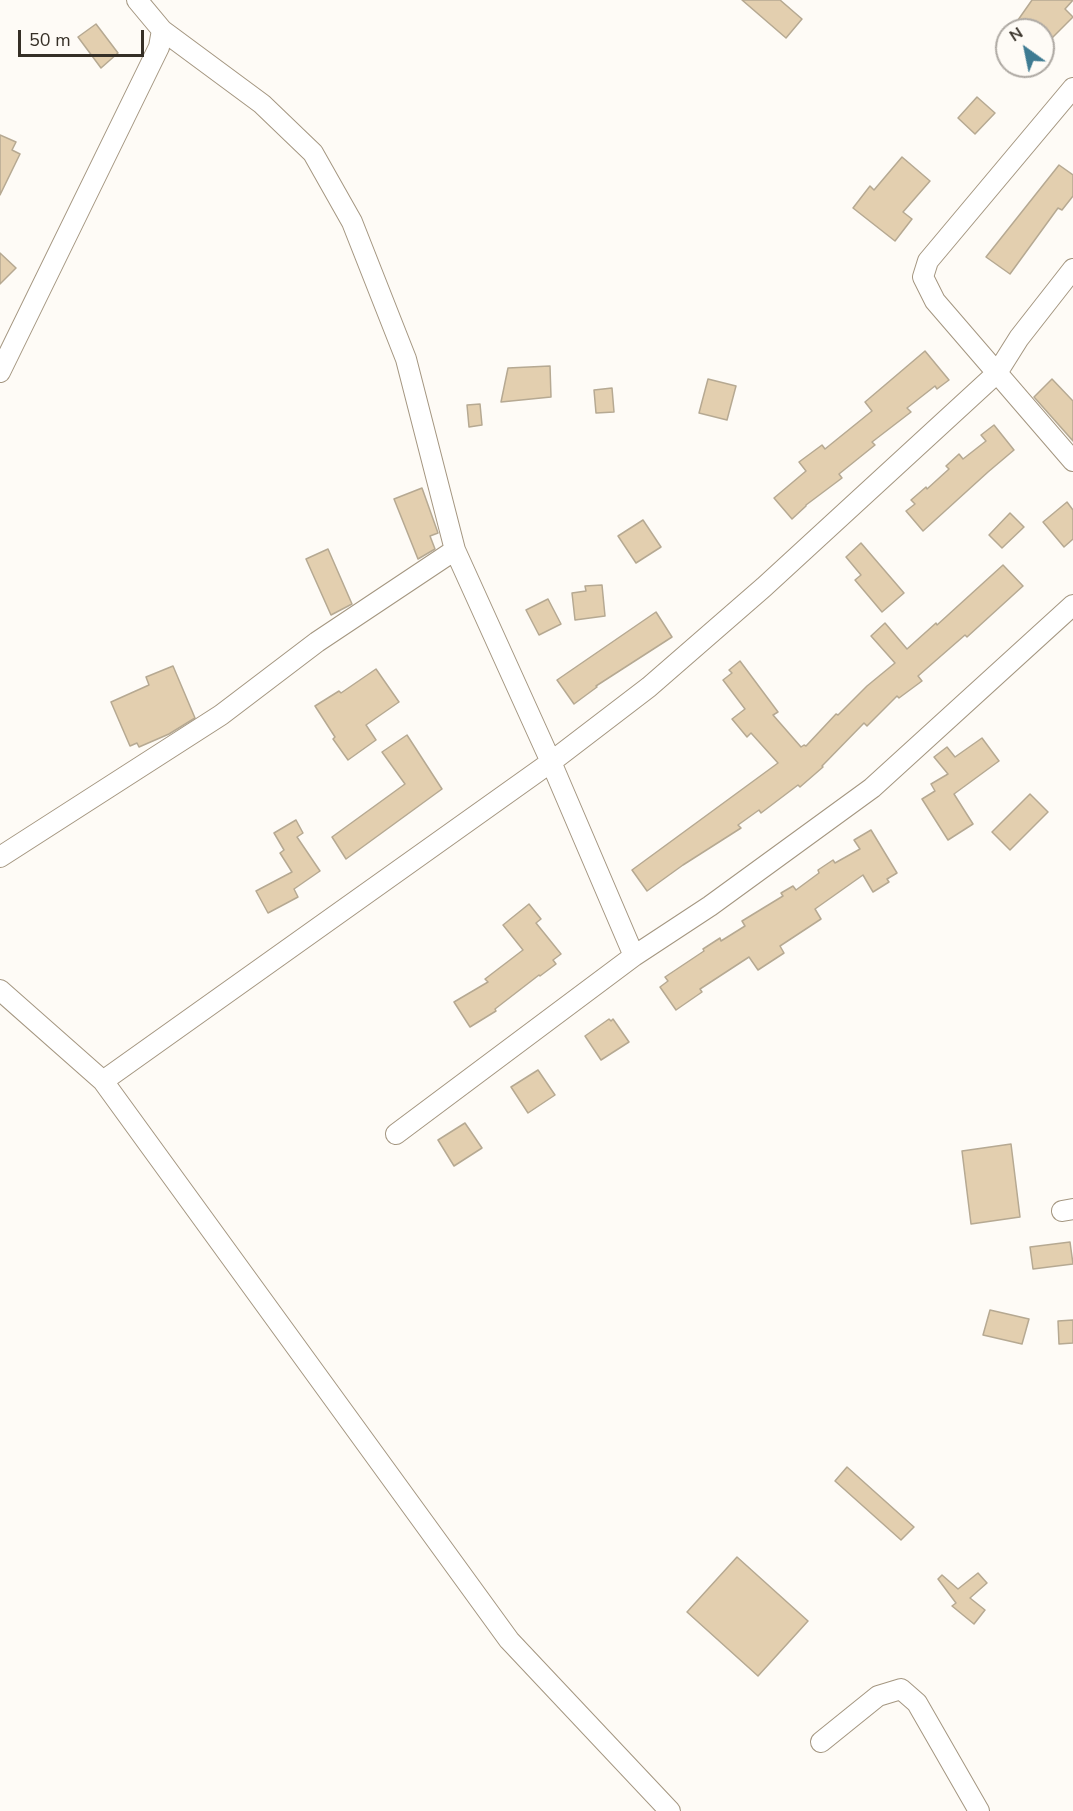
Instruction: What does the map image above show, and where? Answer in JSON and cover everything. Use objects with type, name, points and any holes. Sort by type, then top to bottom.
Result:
[{"type":"street","points":[[137,0],[162,30],[262,105],[313,153],[352,222],[406,359],[455,550],[551,762],[634,956]]},
{"type":"street","points":[[0,372],[159,47],[162,30]]},
{"type":"street","points":[[1073,88],[928,261],[923,277],[934,301],[1073,461]]},
{"type":"street","points":[[103,1081],[551,762],[649,687],[765,587],[997,373],[1019,338],[1073,269]]},
{"type":"street","points":[[0,856],[221,715],[317,642],[455,550]]},
{"type":"street","points":[[396,1134],[634,956],[710,906],[872,788],[1073,605]]},
{"type":"street","points":[[0,990],[103,1081],[509,1640],[670,1811]]},
{"type":"street","points":[[821,1742],[878,1696],[901,1689],[917,1703],[979,1811]]},
{"type":"building","points":[[742,0],[780,0],[802,19],[786,38]]},
{"type":"building","points":[[1032,0],[1073,0],[1065,9],[1073,17],[1055,35],[1055,18],[1019,18]]},
{"type":"building","points":[[96,24],[118,53],[101,68],[78,37]]},
{"type":"building","points":[[977,97],[995,113],[975,134],[958,118]]},
{"type":"building","points":[[0,135],[16,142],[12,150],[20,154],[0,195]]},
{"type":"building","points":[[902,157],[930,181],[903,212],[912,219],[895,241],[853,208],[870,186],[874,190]]},
{"type":"building","points":[[1059,165],[1073,175],[1073,196],[1062,210],[1058,208],[1010,274],[986,257]]},
{"type":"building","points":[[0,253],[16,268],[0,284]]},
{"type":"building","points":[[925,351],[949,380],[937,389],[935,386],[907,408],[911,412],[872,442],[875,445],[839,474],[842,478],[806,505],[792,519],[774,498],[806,471],[799,462],[822,445],[825,449],[872,411],[865,402]]},
{"type":"building","points":[[550,366],[551,397],[501,402],[508,368]]},
{"type":"building","points":[[708,379],[736,386],[727,420],[699,413]]},
{"type":"building","points":[[1052,379],[1073,401],[1073,441],[1034,397]]},
{"type":"building","points":[[612,388],[614,412],[596,413],[594,390]]},
{"type":"building","points":[[480,404],[482,425],[469,427],[467,405]]},
{"type":"building","points":[[994,425],[1014,450],[923,531],[906,511],[915,504],[911,500],[949,469],[946,466],[959,454],[963,459],[986,441],[981,435]]},
{"type":"building","points":[[422,488],[438,533],[430,536],[435,549],[418,559],[394,499]]},
{"type":"building","points":[[1067,502],[1073,510],[1073,539],[1064,547],[1043,522]]},
{"type":"building","points":[[1010,513],[1024,527],[1002,548],[989,535]]},
{"type":"building","points":[[643,520],[661,547],[636,563],[618,536]]},
{"type":"building","points":[[861,543],[904,593],[882,612],[855,580],[861,575],[846,557]]},
{"type":"building","points":[[328,549],[352,604],[331,615],[306,559]]},
{"type":"building","points":[[1003,565],[1023,586],[967,637],[965,635],[918,676],[922,681],[899,698],[897,696],[867,726],[864,723],[823,767],[800,787],[798,785],[761,813],[759,810],[738,825],[741,828],[647,891],[632,870],[778,763],[751,733],[747,737],[732,719],[745,709],[723,680],[732,673],[729,670],[740,661],[778,712],[773,715],[801,747],[806,746],[836,714],[838,715],[867,686],[895,663],[871,636],[885,623],[907,649]]},
{"type":"building","points":[[602,585],[605,616],[575,620],[572,593],[586,591],[585,586]]},
{"type":"building","points":[[548,599],[561,624],[539,635],[526,610]]},
{"type":"building","points":[[656,612],[672,637],[596,686],[574,704],[557,680]]},
{"type":"building","points":[[173,666],[195,718],[169,734],[139,747],[137,743],[130,746],[111,702],[149,685],[146,677]]},
{"type":"building","points":[[376,669],[399,702],[366,725],[376,740],[348,760],[333,739],[335,737],[315,706],[339,691],[341,693]]},
{"type":"building","points":[[407,735],[442,789],[346,859],[332,837],[405,784],[382,752]]},
{"type":"building","points":[[982,738],[999,761],[954,794],[973,824],[948,840],[922,799],[935,791],[931,784],[948,774],[934,757],[947,747],[955,757]]},
{"type":"building","points":[[1030,794],[1048,812],[1010,850],[992,832]]},
{"type":"building","points":[[296,820],[303,833],[297,837],[320,871],[294,889],[298,897],[268,913],[256,891],[292,872],[280,853],[284,850],[274,833]]},
{"type":"building","points":[[871,830],[897,873],[887,879],[889,882],[873,892],[863,875],[815,909],[821,919],[780,946],[784,953],[758,970],[749,957],[700,989],[702,992],[676,1010],[660,987],[668,981],[665,977],[720,938],[721,941],[745,926],[742,921],[783,896],[781,893],[793,886],[796,890],[833,860],[835,863],[860,849],[854,840]]},
{"type":"building","points":[[529,904],[541,919],[536,923],[561,954],[553,960],[556,964],[495,1009],[496,1011],[470,1027],[454,1002],[488,982],[485,979],[523,950],[503,925]]},
{"type":"building","points":[[609,1019],[611,1021],[613,1019],[629,1042],[601,1060],[585,1036]]},
{"type":"building","points":[[538,1070],[555,1095],[528,1113],[511,1087]]},
{"type":"building","points":[[465,1123],[482,1148],[454,1166],[438,1140]]},
{"type":"building","points":[[1011,1144],[1020,1217],[971,1224],[962,1151]]},
{"type":"building","points":[[1070,1242],[1073,1264],[1033,1269],[1030,1247]]},
{"type":"building","points":[[990,1310],[1029,1319],[1022,1344],[983,1335]]},
{"type":"building","points":[[1073,1320],[1073,1343],[1059,1344],[1058,1321]]},
{"type":"building","points":[[847,1467],[914,1527],[901,1540],[835,1481]]},
{"type":"building","points":[[737,1557],[808,1621],[758,1676],[687,1612]]},
{"type":"building","points":[[978,1573],[987,1583],[970,1598],[985,1610],[974,1624],[952,1606],[956,1603],[938,1579],[942,1575],[958,1589]]}]
